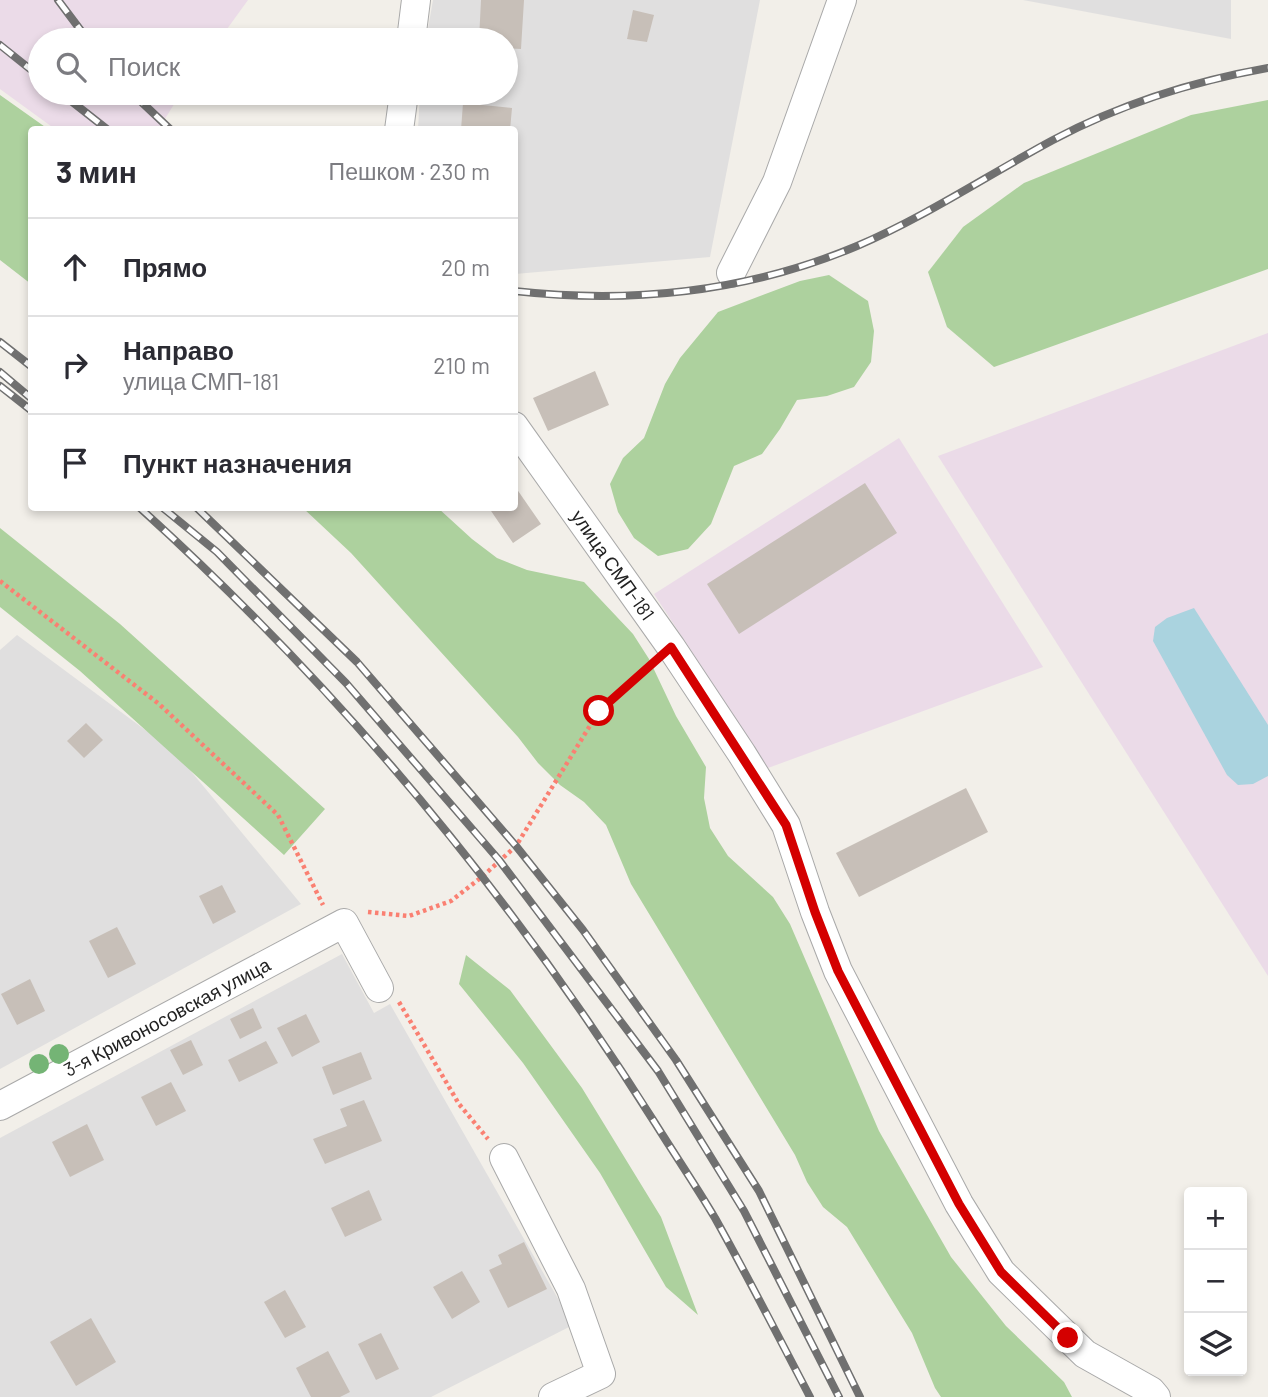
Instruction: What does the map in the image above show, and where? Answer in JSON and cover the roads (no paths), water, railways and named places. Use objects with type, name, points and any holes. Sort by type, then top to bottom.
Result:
[{"type":"street","points":[[412,28],[416,0]]},
{"type":"street","points":[[731,273],[777,182],[842,0]]},
{"type":"street","points":[[400,126],[402,105]]},
{"type":"street","name":"улица СМП-181","points":[[518,432],[671,647],[786,825],[838,971],[959,1204],[1001,1272],[1084,1354],[1151,1391],[1156,1397]]},
{"type":"street","name":"3-я Кривоносовская улица","points":[[0,1106],[339,925],[379,988]]},
{"type":"street","points":[[504,1158],[571,1289],[601,1374],[553,1397]]},
{"type":"water","points":[[1194,608],[1268,725],[1268,776],[1253,784],[1238,785],[1227,775],[1153,641],[1155,627],[1167,618]]},
{"type":"railway","points":[[58,0],[79,28]]},
{"type":"railway","points":[[0,45],[28,67]]},
{"type":"railway","points":[[518,291],[602,296],[689,291],[732,284],[816,262],[882,235],[1078,127],[1185,87],[1268,68]]},
{"type":"railway","points":[[76,105],[103,126]]},
{"type":"railway","points":[[145,105],[167,126]]},
{"type":"railway","points":[[0,342],[28,364]]},
{"type":"railway","points":[[0,372],[28,396]]},
{"type":"railway","points":[[0,386],[28,408]]},
{"type":"railway","points":[[143,511],[284,648],[353,722],[482,876],[600,1039],[700,1194],[810,1397]]},
{"type":"railway","points":[[167,511],[217,552],[346,683],[499,860],[658,1071],[744,1211],[839,1397]]},
{"type":"railway","points":[[200,511],[357,662],[516,846],[583,930],[676,1060],[759,1191],[860,1397]]}]
